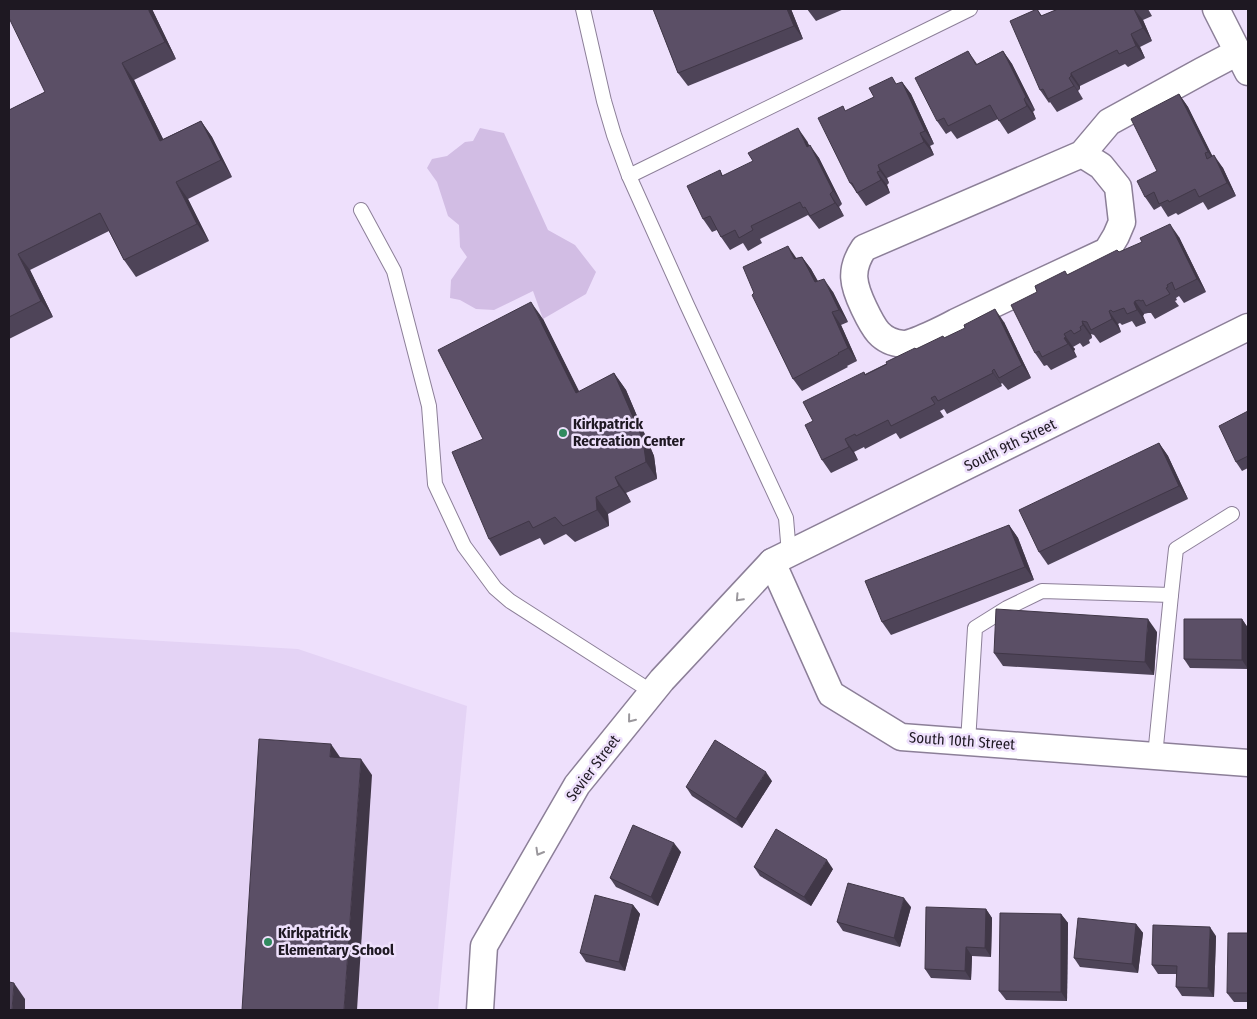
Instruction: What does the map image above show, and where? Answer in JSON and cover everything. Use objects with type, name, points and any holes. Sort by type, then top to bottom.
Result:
[{"type":"street","points":[[1082,154],[1102,166],[1118,188],[1122,222],[1107,250],[940,330],[906,344],[886,340],[872,325],[857,292],[854,270],[857,258],[864,248],[1082,154],[1109,122],[1202,71],[1243,62],[1216,9]]},
{"type":"street","name":"South 9th Street","points":[[780,558],[1248,327]]},
{"type":"street","name":"Sevier Street","points":[[480,1010],[484,946],[577,785],[662,680],[780,558]]},
{"type":"street","name":"South 10th Street","points":[[780,558],[832,694],[900,737],[1248,762]]},
{"type":"lane","points":[[583,9],[604,101],[629,176],[786,518],[780,558]]},
{"type":"lane","points":[[629,176],[970,9]]},
{"type":"lane","points":[[361,210],[394,271],[429,406],[435,484],[464,546],[495,588],[510,601],[652,692]]},
{"type":"lane","points":[[1156,756],[1176,549],[1232,514]]},
{"type":"lane","points":[[968,742],[975,628],[1007,608],[1042,591],[1171,594]]},
{"type":"shaded area","points":[[480,128],[504,133],[548,230],[575,245],[596,272],[586,294],[543,319],[533,291],[494,310],[476,309],[460,300],[450,298],[451,280],[467,257],[460,247],[459,225],[448,216],[437,182],[427,168],[432,159],[447,156],[465,142],[473,141]]},
{"type":"shaded area","points":[[9,632],[298,649],[467,706],[438,1010],[9,1010]]},
{"type":"building","points":[[9,9],[148,9],[165,42],[122,63],[160,141],[201,121],[221,160],[176,182],[197,224],[124,260],[100,213],[18,254],[41,301],[9,317],[9,110],[45,92],[9,18]]},
{"type":"building","points":[[653,9],[787,9],[794,26],[678,73]]},
{"type":"building","points":[[1037,9],[1041,16],[1058,9],[1134,9],[1143,28],[1131,34],[1136,46],[1119,54],[1117,50],[1071,73],[1069,78],[1074,86],[1048,99],[1043,89],[1040,90],[1010,21]]},
{"type":"building","points":[[968,51],[976,65],[1003,51],[1026,97],[1024,99],[1027,106],[999,121],[990,105],[948,126],[944,118],[937,121],[915,78]]},
{"type":"building","points":[[892,77],[896,84],[902,82],[925,131],[920,133],[924,142],[878,165],[880,171],[877,172],[881,180],[857,193],[852,183],[850,183],[818,118],[843,106],[845,111],[874,97],[869,88]]},
{"type":"building","points":[[1179,94],[1208,152],[1205,153],[1207,159],[1214,155],[1227,183],[1199,197],[1195,189],[1169,202],[1168,200],[1159,204],[1154,192],[1145,197],[1137,181],[1157,171],[1131,119]]},
{"type":"building","points":[[798,128],[807,147],[810,145],[833,191],[830,194],[835,203],[810,216],[800,202],[751,226],[753,230],[739,238],[735,230],[721,237],[710,216],[703,219],[687,186],[720,170],[722,176],[753,161],[748,153]]},
{"type":"building","points":[[1170,224],[1197,279],[1175,290],[1172,282],[1166,288],[1170,294],[1146,306],[1143,300],[1135,301],[1137,310],[1127,314],[1124,308],[1113,312],[1111,310],[1109,311],[1112,319],[1091,330],[1087,322],[1082,321],[1081,330],[1074,334],[1071,330],[1064,334],[1068,344],[1042,357],[1039,351],[1035,353],[1011,305],[1037,292],[1035,286],[1065,271],[1067,275],[1117,250],[1119,252],[1142,242],[1140,238]]},
{"type":"building","points":[[788,246],[794,259],[802,257],[815,282],[824,279],[839,310],[832,312],[848,348],[793,379],[752,295],[754,293],[743,267]]},
{"type":"building","name":"Kirkpatrick Recreation Center","points":[[531,302],[576,393],[614,373],[643,440],[646,462],[615,477],[619,486],[596,497],[597,510],[563,526],[555,517],[533,528],[529,521],[489,539],[452,452],[483,439],[438,350]]},
{"type":"building","points":[[995,309],[1022,365],[999,378],[994,369],[993,373],[938,401],[935,396],[931,398],[935,404],[891,426],[888,420],[856,436],[855,434],[845,439],[849,447],[822,460],[805,425],[813,421],[803,402],[864,372],[865,375],[915,348],[965,328],[964,325]]},
{"type":"building","points":[[1248,411],[1248,456],[1236,462],[1219,426]]},
{"type":"building","points":[[1159,443],[1179,486],[1039,552],[1019,510]]},
{"type":"building","points":[[1009,525],[1025,567],[882,622],[865,581]]},
{"type":"building","points":[[996,609],[1148,619],[1145,662],[994,653]]},
{"type":"building","points":[[1184,619],[1242,619],[1242,660],[1184,659]]},
{"type":"building","points":[[259,739],[331,744],[330,757],[361,759],[344,1010],[242,1010]]},
{"type":"building","points":[[715,740],[766,772],[736,819],[686,787]]},
{"type":"building","points":[[633,825],[674,843],[651,897],[610,878]]},
{"type":"building","points":[[776,829],[827,860],[804,897],[754,867]]},
{"type":"building","points":[[848,883],[904,898],[894,938],[837,922]]},
{"type":"building","points":[[595,895],[633,905],[619,962],[580,953]]},
{"type":"building","points":[[926,907],[986,909],[985,948],[966,947],[965,971],[925,969]]},
{"type":"building","points":[[1000,913],[1061,914],[1061,992],[999,991]]},
{"type":"building","points":[[1078,918],[1136,924],[1132,964],[1074,958]]},
{"type":"building","points":[[1153,925],[1210,927],[1208,988],[1176,987],[1177,966],[1152,965]]},
{"type":"building","points":[[1228,933],[1248,933],[1248,993],[1227,993]]},
{"type":"building","points":[[9,982],[14,983],[12,1010],[9,1010]]},
{"type":"place","name":"Kirkpatrick Recreation Center","points":[[563,433]]},
{"type":"place","name":"Kirkpatrick Elementary School","points":[[268,942]]}]
